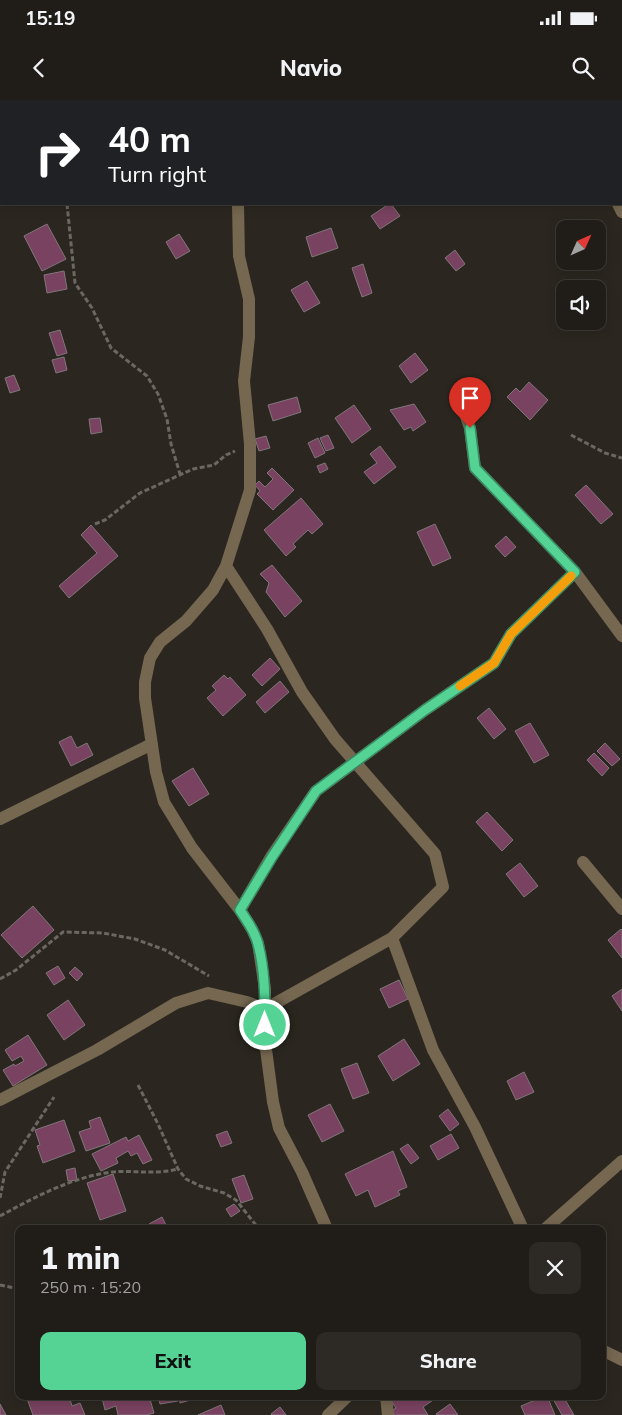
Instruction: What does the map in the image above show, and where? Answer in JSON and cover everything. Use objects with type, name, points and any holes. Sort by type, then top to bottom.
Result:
[{"type":"street","points":[[238,205],[239,256],[249,299],[249,337],[244,381],[250,444],[250,490],[226,566],[213,590],[186,621],[160,642],[150,658],[145,682],[156,772],[164,802],[192,848],[240,910],[252,929],[258,944],[265,989],[265,1042],[278,1128],[302,1172],[325,1225]]},
{"type":"street","points":[[459,396],[470,428],[475,468],[575,572],[622,636]]},
{"type":"street","points":[[0,1100],[97,1050],[176,1004],[208,993],[265,1008],[392,938],[444,887],[435,854],[335,739],[302,692],[267,629],[226,566]]},
{"type":"street","points":[[240,910],[272,857],[316,791],[425,710],[494,663],[511,634],[575,572]]},
{"type":"street","points":[[0,819],[152,744]]},
{"type":"street","points":[[583,862],[622,909]]},
{"type":"street","points":[[392,938],[433,1050],[475,1127],[521,1225]]},
{"type":"street","points":[[550,1225],[622,1161]]},
{"type":"street","points":[[606,1352],[622,1360]]},
{"type":"street","points":[[328,1415],[344,1400]]},
{"type":"street","points":[[386,1400],[388,1415]]},
{"type":"path","points":[[67,205],[75,283],[92,308],[111,348],[147,376],[158,394],[167,419],[170,444],[180,474]]},
{"type":"path","points":[[571,435],[605,453],[622,458]]},
{"type":"path","points":[[95,524],[105,520],[140,492],[193,469],[214,465],[226,455],[250,444]]},
{"type":"path","points":[[0,979],[16,970],[63,932],[103,933],[135,939],[165,950],[216,980]]},
{"type":"path","points":[[138,1085],[178,1168],[186,1179],[200,1186],[224,1193],[236,1200],[256,1225]]},
{"type":"path","points":[[0,1198],[5,1172],[54,1097]]},
{"type":"path","points":[[0,1216],[32,1198],[67,1184],[96,1176],[112,1172],[164,1172],[178,1168]]},
{"type":"path","points":[[0,1285],[15,1288]]},
{"type":"building","points":[[388,205],[392,205],[400,216],[380,229],[371,216]]},
{"type":"building","points":[[47,224],[66,259],[42,271],[24,236]]},
{"type":"building","points":[[331,228],[338,248],[312,257],[306,237]]},
{"type":"building","points":[[179,234],[190,251],[176,259],[166,242]]},
{"type":"building","points":[[455,250],[465,264],[456,271],[445,258]]},
{"type":"building","points":[[363,264],[372,293],[362,297],[352,268]]},
{"type":"building","points":[[64,271],[67,289],[47,293],[44,275]]},
{"type":"building","points":[[307,281],[320,303],[304,312],[291,290]]},
{"type":"building","points":[[60,330],[67,353],[57,356],[49,333]]},
{"type":"building","points":[[415,353],[428,370],[411,383],[399,366]]},
{"type":"building","points":[[64,357],[67,370],[56,373],[52,360]]},
{"type":"building","points":[[14,375],[20,390],[10,393],[5,378]]},
{"type":"building","points":[[529,382],[548,400],[530,420],[507,397],[516,388],[520,392]]},
{"type":"building","points":[[297,397],[301,412],[273,421],[268,405]]},
{"type":"building","points":[[414,404],[426,422],[413,431],[411,427],[404,430],[390,410]]},
{"type":"building","points":[[354,405],[371,429],[352,443],[335,418]]},
{"type":"building","points":[[100,418],[102,432],[91,434],[89,419]]},
{"type":"building","points":[[328,435],[334,448],[326,451],[320,438]]},
{"type":"building","points":[[266,436],[270,448],[259,451],[255,439]]},
{"type":"building","points":[[318,438],[325,453],[315,458],[308,443]]},
{"type":"building","points":[[380,446],[396,467],[374,484],[364,472],[377,463],[370,454]]},
{"type":"building","points":[[325,463],[328,469],[320,473],[317,466]]},
{"type":"building","points":[[272,468],[294,490],[273,510],[257,494],[260,491],[255,485],[259,481],[265,487],[273,479],[267,473]]},
{"type":"building","points":[[586,485],[613,514],[601,524],[575,495]]},
{"type":"building","points":[[301,498],[323,524],[312,534],[308,530],[293,544],[296,547],[286,556],[264,530]]},
{"type":"building","points":[[435,524],[451,558],[433,566],[417,532]]},
{"type":"building","points":[[91,525],[118,556],[69,598],[59,586],[97,553],[81,535]]},
{"type":"building","points":[[506,536],[516,547],[505,557],[495,546]]},
{"type":"building","points":[[272,565],[302,601],[285,617],[266,592],[269,583],[260,574]]},
{"type":"building","points":[[270,658],[280,669],[262,686],[252,675]]},
{"type":"building","points":[[224,675],[228,679],[230,677],[246,695],[223,716],[207,698],[216,690],[212,686]]},
{"type":"building","points":[[280,681],[289,692],[265,713],[256,702]]},
{"type":"building","points":[[489,708],[506,729],[494,739],[477,718]]},
{"type":"building","points":[[530,723],[549,755],[534,763],[515,731]]},
{"type":"building","points":[[71,736],[77,748],[87,743],[93,755],[71,766],[59,742]]},
{"type":"building","points":[[605,743],[620,759],[612,766],[597,751]]},
{"type":"building","points":[[594,753],[609,768],[602,776],[587,760]]},
{"type":"building","points":[[193,768],[209,794],[189,806],[172,781]]},
{"type":"building","points":[[487,812],[513,840],[502,851],[476,822]]},
{"type":"building","points":[[520,863],[538,886],[524,897],[506,874]]},
{"type":"building","points":[[33,906],[54,930],[22,958],[1,935]]},
{"type":"building","points":[[622,930],[622,958],[608,940]]},
{"type":"building","points":[[58,966],[65,978],[54,985],[46,973]]},
{"type":"building","points":[[75,967],[83,974],[77,981],[69,973]]},
{"type":"building","points":[[399,980],[408,999],[389,1008],[380,989]]},
{"type":"building","points":[[622,989],[622,1011],[612,996]]},
{"type":"building","points":[[68,1000],[85,1025],[64,1040],[47,1015]]},
{"type":"building","points":[[28,1035],[47,1065],[13,1086],[3,1070],[24,1061],[21,1056],[12,1061],[5,1050]]},
{"type":"building","points":[[404,1039],[420,1064],[393,1081],[378,1056]]},
{"type":"building","points":[[357,1063],[369,1093],[353,1099],[341,1069]]},
{"type":"building","points":[[524,1072],[534,1092],[516,1100],[507,1081]]},
{"type":"building","points":[[330,1104],[344,1131],[322,1142],[308,1115]]},
{"type":"building","points":[[448,1109],[459,1124],[450,1131],[439,1116]]},
{"type":"building","points":[[100,1117],[110,1143],[86,1151],[79,1132],[91,1128],[89,1121]]},
{"type":"building","points":[[64,1120],[75,1151],[43,1163],[37,1146],[40,1145],[35,1130]]},
{"type":"building","points":[[227,1131],[232,1143],[221,1147],[216,1135]]},
{"type":"building","points":[[451,1134],[459,1148],[438,1160],[430,1146]]},
{"type":"building","points":[[139,1135],[152,1160],[143,1164],[137,1153],[131,1156],[128,1151],[116,1158],[118,1163],[101,1171],[92,1154],[126,1137],[128,1141]]},
{"type":"building","points":[[408,1144],[419,1158],[411,1164],[400,1149]]},
{"type":"building","points":[[393,1151],[407,1187],[398,1191],[400,1195],[375,1207],[368,1190],[356,1196],[345,1174]]},
{"type":"building","points":[[75,1168],[77,1180],[68,1181],[66,1170]]},
{"type":"building","points":[[113,1174],[126,1211],[100,1220],[87,1183]]},
{"type":"building","points":[[244,1175],[253,1199],[241,1203],[232,1179]]},
{"type":"building","points":[[234,1204],[240,1211],[231,1217],[226,1209]]},
{"type":"building","points":[[162,1217],[166,1225],[149,1225]]},
{"type":"building","points":[[27,1400],[70,1400],[72,1406],[80,1403],[85,1415],[33,1415]]},
{"type":"building","points":[[102,1400],[150,1400],[154,1413],[147,1415],[118,1415],[116,1406],[105,1410]]},
{"type":"building","points":[[159,1400],[178,1401],[160,1404]]},
{"type":"building","points":[[180,1400],[190,1400],[180,1403]]},
{"type":"building","points":[[390,1400],[433,1400],[423,1407],[428,1415],[394,1415],[391,1411],[396,1408]]},
{"type":"building","points":[[535,1400],[549,1400],[555,1415],[525,1415],[521,1406]]},
{"type":"building","points":[[554,1400],[565,1400],[574,1415],[562,1415]]},
{"type":"building","points":[[0,1404],[6,1415],[0,1415]]},
{"type":"building","points":[[450,1404],[458,1415],[436,1414]]},
{"type":"building","points":[[221,1405],[225,1415],[198,1415]]},
{"type":"building","points":[[280,1407],[286,1415],[271,1414]]},
{"type":"slow traffic","points":[[460,686],[494,663],[511,634],[571,576]]},
{"type":"route","points":[[265,1025],[265,989],[258,944],[252,929],[240,910],[272,857],[316,791],[425,710],[494,663],[511,634],[575,572],[475,468],[470,428]]}]
